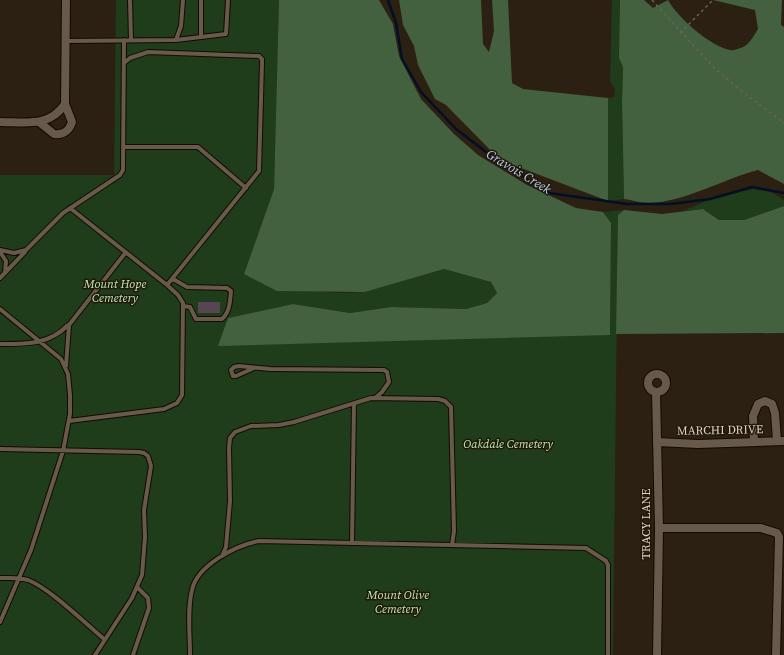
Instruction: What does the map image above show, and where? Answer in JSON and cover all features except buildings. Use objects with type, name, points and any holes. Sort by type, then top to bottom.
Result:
[{"type":"street","points":[[39,122],[54,134],[65,133],[70,129],[72,122],[64,104],[66,0]]},
{"type":"street","points":[[0,122],[39,122],[51,118],[59,112],[64,104]]},
{"type":"street","name":"TRACY LANE","points":[[656,392],[659,528],[657,655]]},
{"type":"street","points":[[754,442],[754,411],[758,404],[765,401],[772,404],[780,441]]},
{"type":"street","name":"MARCHI DRIVE","points":[[657,442],[698,444],[780,441]]},
{"type":"street","points":[[659,528],[761,528],[777,533],[779,537],[776,655]]},
{"type":"lane","points":[[130,0],[131,40]]},
{"type":"lane","points":[[176,40],[183,17],[182,0]]},
{"type":"lane","points":[[201,0],[201,37]]},
{"type":"lane","points":[[66,41],[176,40],[226,34],[228,0]]},
{"type":"lane","points":[[0,278],[52,222],[70,208],[120,175],[122,170],[123,147],[124,40]]},
{"type":"lane","points":[[124,63],[130,58],[148,52],[259,56],[262,59],[259,171],[167,285]]},
{"type":"lane","points":[[123,147],[198,147],[246,188]]},
{"type":"lane","points":[[69,421],[164,409],[177,404],[182,394],[183,306],[178,295],[167,285],[70,208]]},
{"type":"lane","points":[[0,251],[14,253],[26,250]]},
{"type":"lane","points":[[0,251],[6,261],[5,273]]},
{"type":"lane","points":[[0,344],[33,344],[56,336],[69,325],[126,252]]},
{"type":"lane","points":[[172,279],[187,287],[228,288],[232,292],[230,305],[226,316],[222,319],[196,319],[190,307],[183,306]]},
{"type":"lane","points":[[0,309],[61,359],[66,366]]},
{"type":"lane","points":[[0,622],[31,550],[63,451],[69,421],[70,395],[66,366],[69,325]]},
{"type":"lane","points":[[254,368],[236,376],[233,376],[230,370],[234,366],[254,368],[384,370],[387,372],[389,382],[382,392],[375,398]]},
{"type":"lane","points":[[222,556],[226,547],[230,501],[230,438],[235,432],[251,426],[279,425],[294,422],[375,398],[438,399],[445,401],[451,407],[454,531],[452,545]]},
{"type":"lane","points":[[352,543],[354,404]]},
{"type":"lane","points":[[0,449],[139,452],[148,456],[151,466],[144,510],[144,561],[138,588],[95,655]]},
{"type":"lane","points":[[190,655],[191,596],[193,585],[205,570],[222,556],[245,544],[259,541],[586,548],[600,556],[608,565],[608,655]]},
{"type":"lane","points":[[0,578],[20,578],[34,583],[104,639]]},
{"type":"lane","points":[[133,655],[149,608],[148,598],[138,588]]},
{"type":"path","points":[[652,0],[680,33],[729,80],[784,123]]},
{"type":"path","points":[[680,33],[713,0]]},
{"type":"green space","points":[[116,0],[279,0],[274,189],[244,274],[309,290],[338,293],[365,292],[444,269],[491,282],[497,293],[487,303],[466,309],[391,307],[350,313],[293,304],[228,318],[610,335],[611,223],[603,212],[624,210],[618,215],[613,655],[0,655],[0,175],[114,175]]},
{"type":"green space","points":[[279,0],[379,0],[393,24],[399,56],[421,99],[454,134],[478,155],[527,185],[576,208],[603,212],[611,223],[610,335],[218,346],[228,318],[293,304],[350,313],[391,307],[466,309],[487,303],[497,293],[491,282],[444,269],[365,292],[277,291],[244,274],[274,189]]},
{"type":"green space","points":[[399,0],[481,0],[483,44],[489,52],[494,31],[492,0],[508,0],[512,83],[523,89],[608,98],[608,201],[500,160],[446,105],[435,99],[418,65],[414,46],[403,25]]},
{"type":"green space","points":[[612,0],[620,0],[619,58],[623,67],[622,102],[624,199],[608,201],[608,98],[614,97],[615,89],[610,82]]},
{"type":"green space","points":[[620,0],[644,0],[653,8],[668,0],[679,15],[704,37],[722,47],[735,50],[747,45],[758,29],[755,10],[713,0],[782,0],[781,25],[784,27],[784,184],[758,170],[676,199],[663,202],[646,203],[624,199],[622,102],[623,67],[619,58]]},
{"type":"green space","points":[[753,189],[771,192],[784,200],[784,206],[744,220],[719,220],[703,209],[683,211],[711,199]]},
{"type":"green space","points":[[784,206],[784,333],[616,334],[618,215],[624,210],[662,214],[703,209],[719,220],[744,220]]},
{"type":"waterway","name":"Gravois Creek","points":[[388,0],[396,23],[402,59],[421,92],[456,129],[498,161],[549,193],[627,204],[671,204],[710,199],[752,187],[784,193]]},
{"type":"park label","name":"Mount Hope Cemetery","points":[[115,291]]},
{"type":"park label","name":"Oakdale Cemetery","points":[[508,444]]},
{"type":"park label","name":"Mount Olive Cemetery","points":[[398,602]]}]
